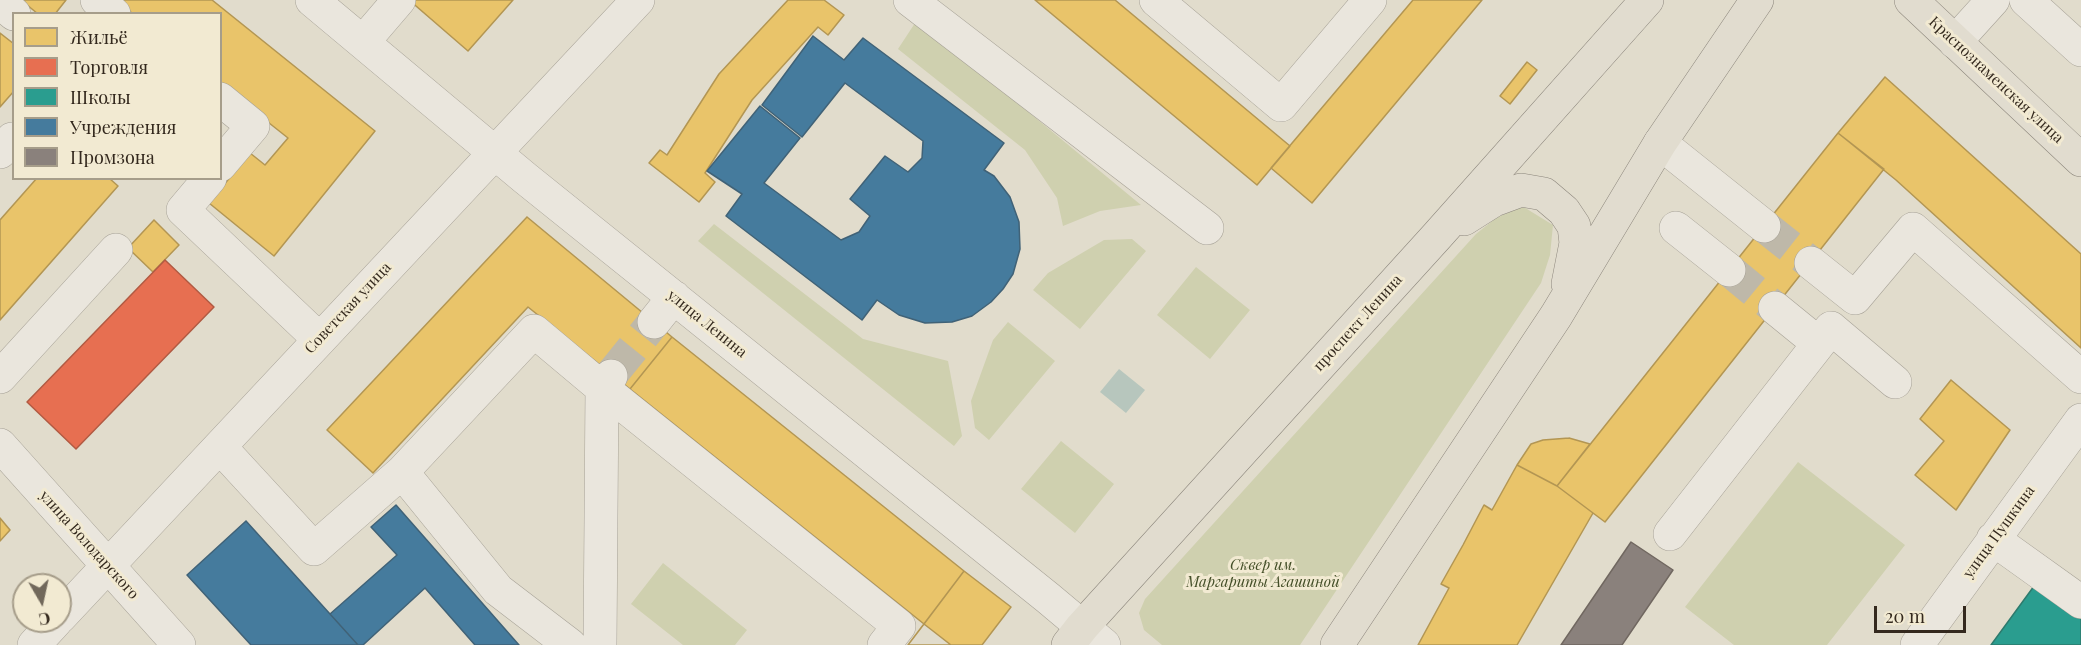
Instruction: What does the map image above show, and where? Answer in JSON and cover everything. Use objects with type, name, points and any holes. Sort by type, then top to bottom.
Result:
[{"type":"main road","name":"проспект Ленина","points":[[1085,639],[1437,236],[1647,0]]},
{"type":"main road","points":[[1337,645],[1556,316],[1660,143],[1757,0]]},
{"type":"main road","name":"Краснознаменская улица","points":[[1911,0],[2081,160]]},
{"type":"main road","points":[[1437,236],[1494,200],[1521,189],[1544,194],[1564,211],[1574,225],[1576,243],[1571,277],[1556,316]]},
{"type":"street","points":[[85,12],[96,0],[111,12]]},
{"type":"street","name":"улица Ленина","points":[[312,0],[494,151],[1048,597],[1085,639]]},
{"type":"street","points":[[363,42],[399,0]]},
{"type":"street","name":"Советская улица","points":[[72,605],[494,151],[638,0]]},
{"type":"street","points":[[910,0],[1207,228]]},
{"type":"street","points":[[1156,0],[1281,105],[1370,0]]},
{"type":"street","points":[[1955,42],[1993,0]]},
{"type":"street","points":[[2026,0],[2081,50]]},
{"type":"street","points":[[0,2],[12,12]]},
{"type":"street","points":[[222,101],[254,126],[222,163]]},
{"type":"street","points":[[1660,143],[1764,226]]},
{"type":"street","points":[[208,180],[183,210],[319,339]]},
{"type":"street","points":[[1677,228],[1729,270]]},
{"type":"street","points":[[1810,263],[1855,298],[1913,229],[2081,377]]},
{"type":"street","points":[[0,377],[116,250]]},
{"type":"street","points":[[654,322],[674,297]]},
{"type":"street","points":[[1775,308],[1818,343]]},
{"type":"street","points":[[1670,534],[1831,328],[1895,382]]},
{"type":"street","points":[[220,447],[314,549],[402,471],[534,331],[607,381],[899,626],[884,645]]},
{"type":"street","points":[[600,645],[607,381]]},
{"type":"street","name":"улица Пушкина","points":[[1917,645],[2081,420]]},
{"type":"street","name":"улица Володарского","points":[[0,445],[179,645]]},
{"type":"street","points":[[402,471],[498,590],[570,645]]},
{"type":"street","points":[[1993,539],[2081,602]]},
{"type":"street","points":[[34,645],[45,633]]},
{"type":"green space","points":[[917,20],[1141,205],[1100,211],[1063,226],[1057,198],[1025,150],[898,49]]},
{"type":"green space","name":"Сквер им. Маргариты Агашиной","points":[[1522,206],[1553,225],[1550,255],[1541,283],[1300,645],[1162,645],[1144,630],[1139,613],[1145,599],[1476,234],[1496,218]]},
{"type":"green space","points":[[714,224],[863,339],[948,361],[962,436],[954,446],[698,241]]},
{"type":"green space","points":[[1132,239],[1146,251],[1080,329],[1033,290],[1048,273],[1104,240]]},
{"type":"green space","points":[[1196,267],[1250,310],[1210,359],[1157,315]]},
{"type":"green space","points":[[1008,322],[1055,361],[989,440],[975,428],[971,401],[993,340]]},
{"type":"green space","points":[[1061,441],[1114,484],[1075,533],[1021,489]]},
{"type":"green space","points":[[1798,462],[1905,545],[1827,645],[1734,645],[1685,607]]},
{"type":"green space","points":[[663,563],[747,630],[735,645],[683,645],[631,604]]},
{"type":"shaded area","points":[[1119,369],[1145,390],[1126,413],[1100,392]]},
{"type":"building: Жильё","points":[[21,0],[66,0],[57,12],[36,12]]},
{"type":"building: Жильё","points":[[117,0],[212,0],[375,131],[274,256],[209,203],[250,153],[265,165],[288,138],[222,86],[222,12],[131,12]]},
{"type":"building: Жильё","points":[[409,0],[513,0],[468,51]]},
{"type":"building: Жильё","points":[[788,0],[824,0],[844,15],[828,35],[818,27],[752,100],[705,173],[715,182],[699,202],[649,163],[660,150],[667,155],[719,74]]},
{"type":"building: Жильё","points":[[1035,0],[1115,0],[1290,146],[1257,185]]},
{"type":"building: Жильё","points":[[1413,0],[1482,0],[1312,203],[1271,168]]},
{"type":"building: Жильё","points":[[0,33],[12,42],[12,93],[0,107]]},
{"type":"building: Жильё","points":[[1527,62],[1537,70],[1510,104],[1500,96]]},
{"type":"building: Жильё","points":[[1885,77],[2081,254],[2081,348],[1896,180],[1838,133]]},
{"type":"building: Жильё","points":[[1838,133],[1884,169],[1605,522],[1557,486]]},
{"type":"building: Жильё","points":[[35,180],[111,180],[118,186],[0,320],[0,220]]},
{"type":"building: Жильё","points":[[527,217],[672,337],[630,389],[528,307],[373,473],[327,430]]},
{"type":"building: Жильё","points":[[154,220],[179,245],[153,272],[128,248]]},
{"type":"building: Жильё","points":[[672,337],[964,571],[924,624],[630,389]]},
{"type":"building: Жильё","points":[[1951,380],[2010,430],[1956,510],[1915,475],[1944,441],[1920,419]]},
{"type":"building: Жильё","points":[[1569,438],[1590,444],[1557,486],[1517,465],[1531,444],[1543,440]]},
{"type":"building: Жильё","points":[[1517,465],[1557,486],[1593,513],[1517,645],[1418,645],[1449,588],[1441,584],[1484,505],[1492,510]]},
{"type":"building: Жильё","points":[[0,518],[10,530],[0,541]]},
{"type":"building: Жильё","points":[[964,571],[1011,607],[982,645],[908,645]]},
{"type":"building: Жильё","points":[[924,624],[951,645],[908,645]]},
{"type":"building: Торговля","points":[[165,260],[214,307],[76,449],[27,402]]},
{"type":"building: Школы","points":[[2037,582],[2081,614],[2081,645],[1991,645]]},
{"type":"building: Учреждения","points":[[813,36],[844,60],[863,38],[1004,143],[984,170],[994,176],[1010,197],[1019,222],[1020,249],[1013,274],[1003,289],[991,302],[972,316],[952,322],[925,323],[899,315],[877,300],[862,320],[726,216],[742,194],[707,171],[760,106],[800,138],[764,183],[841,240],[859,232],[870,216],[850,199],[885,156],[908,172],[922,158],[923,141],[845,83],[802,137],[762,105]]},
{"type":"building: Учреждения","points":[[396,505],[519,645],[475,645],[425,588],[363,645],[358,645],[330,614],[397,555],[371,527]]},
{"type":"building: Учреждения","points":[[246,521],[358,645],[251,645],[187,575]]},
{"type":"building: Промзона","points":[[1631,542],[1673,570],[1622,645],[1561,645]]},
{"type":"tunnel","points":[[1764,226],[1811,263]]},
{"type":"tunnel","points":[[1729,270],[1775,308]]},
{"type":"tunnel","points":[[612,374],[654,322]]}]
